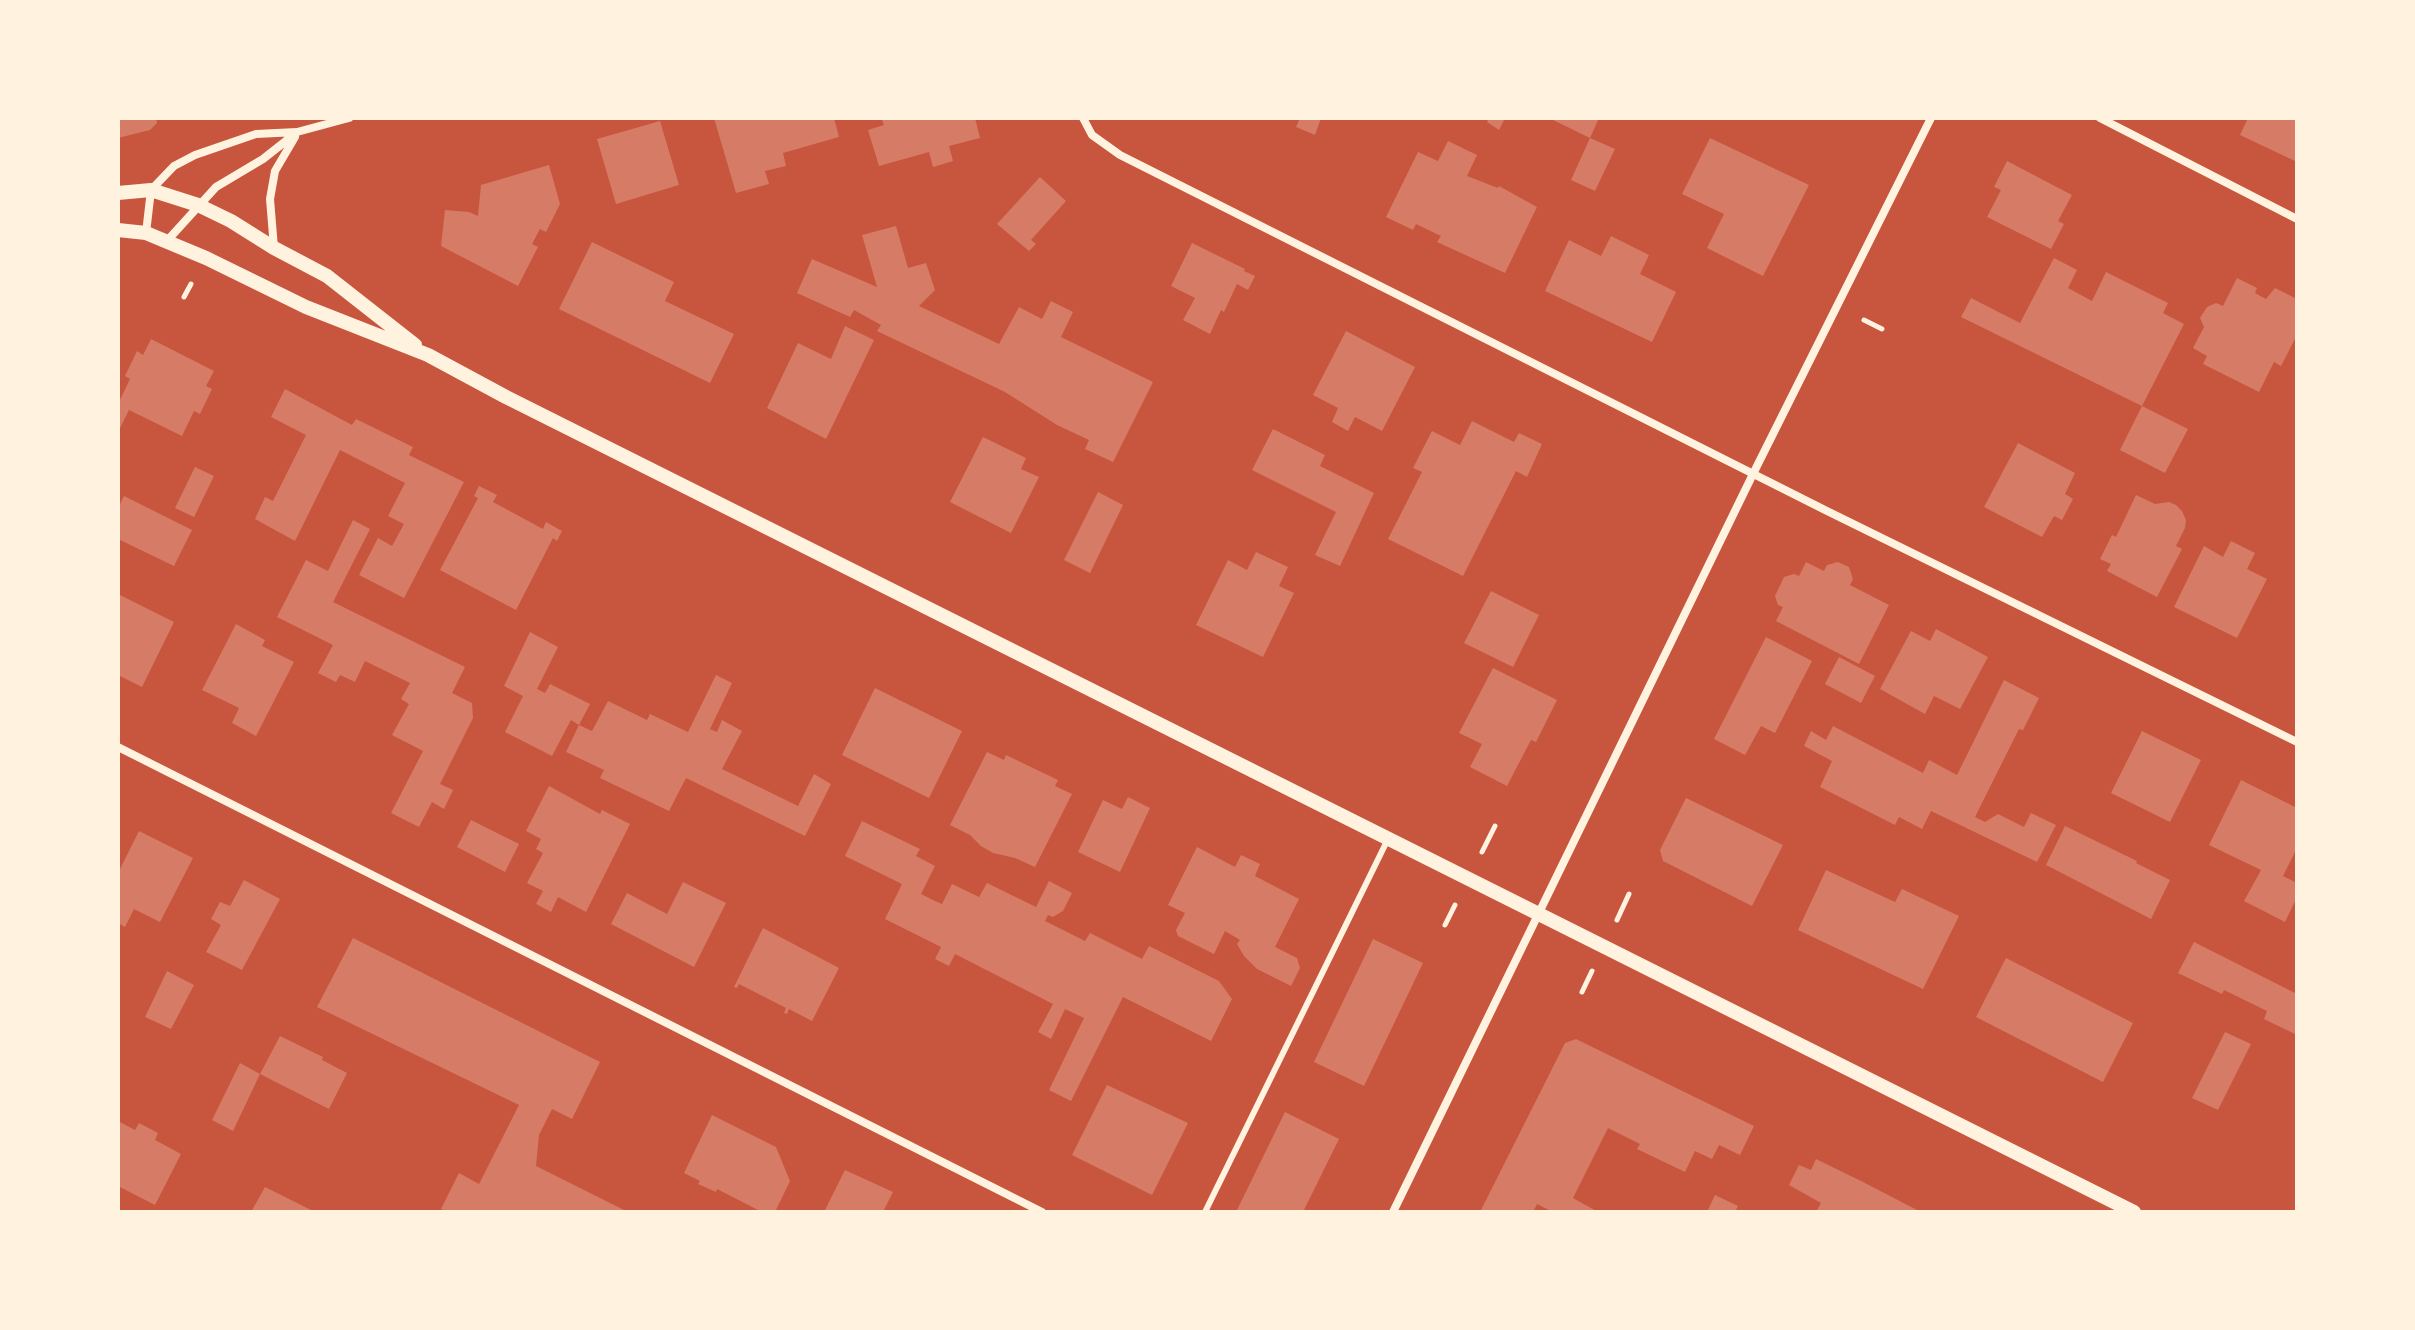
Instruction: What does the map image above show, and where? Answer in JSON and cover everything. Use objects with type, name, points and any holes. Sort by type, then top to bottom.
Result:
[{"type":"street","points":[[146,233],[151,190],[174,166],[195,155],[256,134],[297,132],[349,118]]},
{"type":"street","points":[[1083,118],[1092,135],[1120,155],[1753,474],[2297,742]]},
{"type":"street","points":[[1393,1212],[1753,474],[1931,118]]},
{"type":"street","points":[[2100,118],[2297,219]]},
{"type":"street","points":[[166,242],[216,187],[263,159],[297,132]]},
{"type":"street","points":[[274,248],[270,199],[275,171],[297,132]]},
{"type":"street","points":[[118,193],[151,190],[198,205],[231,221],[327,276],[428,355]]},
{"type":"street","points":[[118,230],[146,233],[206,258],[306,307],[428,355],[506,397],[2134,1212]]},
{"type":"street","points":[[118,747],[1042,1212]]},
{"type":"lane","points":[[1205,1212],[1388,839]]},
{"type":"path","points":[[1864,320],[1882,329]]},
{"type":"path","points":[[1482,853],[1495,826]]},
{"type":"path","points":[[1617,921],[1629,894]]},
{"type":"path","points":[[1445,925],[1456,904]]},
{"type":"path","points":[[1582,992],[1593,969]]},
{"type":"building","points":[[118,118],[156,118],[157,123],[150,130],[118,138]]},
{"type":"building","points":[[714,118],[834,118],[839,137],[783,153],[786,166],[765,171],[769,184],[736,193]]},
{"type":"building","points":[[881,118],[975,118],[980,138],[949,146],[953,161],[933,167],[929,152],[879,166],[868,130],[884,125]]},
{"type":"building","points":[[1300,118],[1321,118],[1315,135],[1296,127]]},
{"type":"building","points":[[1489,118],[1505,118],[1499,130],[1487,122]]},
{"type":"building","points":[[1549,118],[1599,118],[1590,138]]},
{"type":"building","points":[[2248,118],[2297,118],[2297,162],[2240,135]]},
{"type":"building","points":[[660,121],[679,185],[616,204],[597,139]]},
{"type":"building","points":[[1590,138],[1615,149],[1595,191],[1571,180]]},
{"type":"building","points":[[1710,138],[1809,185],[1763,276],[1707,248],[1724,214],[1682,194]]},
{"type":"building","points":[[1448,141],[1477,155],[1467,176],[1499,186],[1537,207],[1505,273],[1437,242],[1441,236],[1416,224],[1413,230],[1386,217],[1418,152],[1438,161]]},
{"type":"building","points":[[2007,161],[2072,195],[2058,221],[2064,224],[2051,249],[1987,217],[2001,190],[1994,187]]},
{"type":"building","points":[[549,165],[560,204],[546,232],[540,229],[532,244],[538,247],[518,286],[441,246],[445,210],[478,216],[481,185]]},
{"type":"building","points":[[1040,177],[1066,201],[1031,240],[1036,244],[1029,251],[997,224]]},
{"type":"building","points":[[896,226],[908,268],[926,263],[935,290],[919,306],[999,344],[1019,307],[1042,319],[1051,301],[1073,312],[1061,337],[1153,382],[1113,462],[1085,449],[1089,440],[1057,425],[1005,392],[877,331],[881,325],[854,310],[850,317],[797,293],[812,259],[877,287],[862,235]]},
{"type":"building","points":[[1611,236],[1649,255],[1640,274],[1676,292],[1652,342],[1545,291],[1569,240],[1601,256]]},
{"type":"building","points":[[592,242],[674,282],[665,301],[734,334],[710,383],[559,309]]},
{"type":"building","points":[[1192,243],[1255,276],[1248,290],[1237,284],[1210,334],[1183,320],[1195,298],[1171,286]]},
{"type":"building","points":[[2054,258],[2077,270],[2068,288],[2092,301],[2106,272],[2168,303],[2163,313],[2184,324],[2142,406],[1961,317],[1971,298],[2020,323]]},
{"type":"building","points":[[2237,278],[2257,288],[2255,293],[2266,299],[2275,288],[2297,299],[2297,335],[2281,366],[2274,362],[2259,392],[2203,364],[2207,356],[2193,348],[2204,327],[2200,318],[2207,307],[2216,303],[2223,306]]},
{"type":"building","points":[[845,326],[874,340],[826,439],[767,408],[798,343],[831,359]]},
{"type":"building","points":[[1346,331],[1415,367],[1382,431],[1355,417],[1348,431],[1332,422],[1338,408],[1313,395]]},
{"type":"building","points":[[151,339],[214,371],[206,386],[212,389],[200,414],[194,411],[182,436],[129,410],[118,432],[118,404],[130,379],[125,376],[137,351],[143,355]]},
{"type":"building","points":[[285,389],[352,425],[356,419],[413,447],[409,455],[464,482],[404,598],[359,575],[378,538],[392,546],[404,524],[388,516],[405,483],[340,450],[295,541],[255,519],[265,497],[273,501],[306,435],[271,417]]},
{"type":"building","points":[[2142,406],[2188,429],[2165,473],[2120,450]]},
{"type":"building","points":[[1472,421],[1514,442],[1519,433],[1542,444],[1527,477],[1516,471],[1463,576],[1388,539],[1422,472],[1413,468],[1432,431],[1460,445]]},
{"type":"building","points":[[1273,429],[1325,455],[1320,466],[1374,493],[1340,566],[1315,555],[1336,512],[1252,470]]},
{"type":"building","points":[[983,437],[1026,458],[1021,469],[1039,477],[1011,533],[950,502]]},
{"type":"building","points":[[2018,443],[2075,473],[2065,494],[2073,499],[2062,520],[2054,516],[2042,537],[1984,507]]},
{"type":"building","points":[[195,467],[214,476],[194,517],[175,508]]},
{"type":"building","points":[[479,486],[497,495],[493,502],[543,529],[546,522],[562,531],[557,541],[553,538],[516,610],[440,570],[478,498],[474,496]]},
{"type":"building","points":[[1098,492],[1123,505],[1090,573],[1064,560]]},
{"type":"building","points":[[2136,495],[2155,504],[2169,502],[2176,505],[2186,520],[2176,546],[2182,549],[2157,597],[2107,571],[2111,564],[2100,559],[2112,535],[2116,537]]},
{"type":"building","points":[[124,496],[192,530],[174,566],[118,539],[118,508]]},
{"type":"building","points":[[353,520],[370,529],[333,602],[465,667],[452,693],[472,703],[473,718],[440,784],[453,790],[444,809],[432,802],[419,827],[391,813],[423,751],[392,735],[409,704],[401,699],[410,683],[365,661],[355,682],[340,675],[336,682],[318,673],[333,645],[277,617],[306,560],[328,571]]},
{"type":"building","points":[[2231,541],[2255,553],[2247,569],[2267,579],[2237,638],[2174,607],[2204,546],[2223,557]]},
{"type":"building","points":[[1256,552],[1288,567],[1279,586],[1294,593],[1263,657],[1196,625],[1228,560],[1247,570]]},
{"type":"building","points":[[1806,562],[1824,571],[1827,565],[1838,562],[1849,567],[1853,579],[1850,585],[1889,605],[1859,664],[1776,621],[1783,607],[1778,605],[1775,596],[1784,577],[1799,576]]},
{"type":"building","points":[[1491,591],[1539,615],[1513,667],[1464,643]]},
{"type":"building","points":[[118,594],[174,622],[142,687],[118,675]]},
{"type":"building","points":[[236,624],[265,640],[262,646],[294,662],[256,736],[232,723],[239,708],[202,690]]},
{"type":"building","points":[[1936,629],[1988,657],[1960,709],[1934,696],[1925,714],[1880,689],[1911,631],[1930,641]]},
{"type":"building","points":[[530,632],[558,647],[537,689],[545,693],[550,684],[590,704],[579,725],[571,720],[552,756],[505,732],[523,696],[504,686]]},
{"type":"building","points":[[1766,637],[1812,661],[1775,733],[1761,726],[1745,755],[1714,739]]},
{"type":"building","points":[[1839,657],[1875,676],[1861,703],[1825,684]]},
{"type":"building","points":[[1493,668],[1557,700],[1536,742],[1531,740],[1507,786],[1470,767],[1482,744],[1459,733]]},
{"type":"building","points":[[716,675],[732,683],[710,729],[717,732],[722,720],[742,731],[722,769],[798,806],[814,774],[831,784],[805,836],[686,778],[669,811],[600,778],[604,770],[566,752],[579,725],[592,731],[608,701],[647,720],[650,714],[688,732]]},
{"type":"building","points":[[2004,680],[2039,698],[2023,730],[2019,729],[1975,817],[1985,822],[1998,814],[2024,827],[2031,813],[2056,825],[2037,862],[1931,811],[1922,829],[1899,817],[1895,825],[1820,787],[1832,761],[1804,746],[1811,731],[1826,740],[1833,726],[1923,773],[1929,760],[1957,775]]},
{"type":"building","points":[[875,688],[962,731],[929,798],[842,755]]},
{"type":"building","points":[[2142,731],[2201,760],[2170,822],[2111,793]]},
{"type":"building","points":[[987,752],[1004,760],[1006,755],[1058,780],[1055,786],[1072,794],[1035,867],[993,853],[970,835],[950,825]]},
{"type":"building","points":[[2241,780],[2297,808],[2297,848],[2283,876],[2297,883],[2297,897],[2285,922],[2244,901],[2261,870],[2209,845]]},
{"type":"building","points":[[549,786],[600,814],[602,810],[630,824],[586,912],[558,897],[551,912],[536,904],[543,891],[527,883],[543,853],[536,849],[541,839],[526,831]]},
{"type":"building","points":[[1128,797],[1150,808],[1120,872],[1078,852],[1103,800],[1122,809]]},
{"type":"building","points":[[1686,798],[1783,845],[1752,906],[1663,861],[1660,850]]},
{"type":"building","points":[[471,820],[519,844],[505,872],[457,847]]},
{"type":"building","points":[[862,821],[920,849],[916,856],[935,866],[921,894],[937,902],[942,904],[952,884],[979,897],[987,883],[1036,907],[1049,881],[1072,893],[1063,911],[1053,917],[1048,915],[1045,921],[1085,941],[1090,933],[1142,959],[1149,946],[1219,981],[1232,999],[1211,1041],[1123,997],[1071,1101],[1049,1090],[1084,1018],[1065,1009],[1051,1039],[1038,1032],[1053,1004],[955,954],[949,966],[935,959],[941,947],[885,919],[902,884],[845,856]]},
{"type":"building","points":[[2065,826],[2170,880],[2151,919],[2046,865]]},
{"type":"building","points":[[139,831],[193,858],[160,922],[134,909],[125,927],[118,923],[118,873]]},
{"type":"building","points":[[1197,847],[1235,867],[1241,855],[1260,864],[1255,876],[1299,899],[1275,947],[1297,958],[1300,968],[1291,986],[1257,969],[1244,956],[1237,944],[1240,940],[1225,931],[1214,954],[1178,936],[1176,930],[1185,913],[1168,905]]},
{"type":"building","points":[[1826,870],[1895,902],[1902,889],[1959,916],[1923,989],[1798,930]]},
{"type":"building","points":[[244,880],[280,899],[242,970],[206,952],[221,925],[211,919],[220,902],[230,906]]},
{"type":"building","points":[[683,882],[726,903],[694,967],[611,924],[627,893],[667,914]]},
{"type":"building","points":[[763,928],[839,968],[812,1021],[789,1009],[787,1014],[784,1013],[786,1008],[739,984],[737,988],[734,987]]},
{"type":"building","points":[[353,938],[600,1062],[572,1119],[552,1109],[539,1135],[536,1166],[628,1212],[449,1212],[441,1209],[459,1173],[479,1184],[519,1105],[317,1007]]},
{"type":"building","points":[[1373,939],[1423,963],[1364,1086],[1314,1062]]},
{"type":"building","points":[[2194,942],[2297,994],[2297,1035],[2264,1019],[2267,1011],[2224,990],[2222,994],[2178,973]]},
{"type":"building","points":[[2006,958],[2133,1023],[2103,1082],[1976,1017]]},
{"type":"building","points":[[167,971],[194,985],[171,1029],[145,1017]]},
{"type":"building","points":[[2225,1032],[2251,1044],[2218,1110],[2192,1098]]},
{"type":"building","points":[[280,1036],[323,1057],[322,1060],[347,1073],[329,1109],[260,1074]]},
{"type":"building","points":[[1576,1039],[1754,1126],[1740,1155],[1719,1145],[1712,1159],[1695,1151],[1685,1172],[1637,1149],[1640,1144],[1608,1128],[1573,1198],[1598,1212],[1553,1212],[1537,1204],[1533,1212],[1480,1212],[1565,1043]]},
{"type":"building","points":[[240,1063],[260,1074],[233,1131],[212,1120]]},
{"type":"building","points":[[1107,1085],[1188,1123],[1152,1195],[1072,1155]]},
{"type":"building","points":[[1285,1112],[1339,1139],[1303,1212],[1241,1212],[1237,1210]]},
{"type":"building","points":[[712,1115],[776,1147],[790,1181],[775,1212],[762,1212],[717,1189],[716,1192],[698,1184],[700,1181],[684,1173]]},
{"type":"building","points":[[118,1121],[135,1130],[139,1123],[158,1133],[155,1140],[181,1154],[155,1205],[118,1186]]},
{"type":"building","points":[[1816,1159],[1921,1212],[1816,1212],[1821,1203],[1789,1185],[1799,1165],[1811,1170]]},
{"type":"building","points":[[845,1170],[893,1192],[883,1212],[824,1212]]},
{"type":"building","points":[[265,1187],[315,1212],[251,1212]]},
{"type":"building","points":[[1715,1195],[1738,1206],[1735,1212],[1707,1212]]}]
